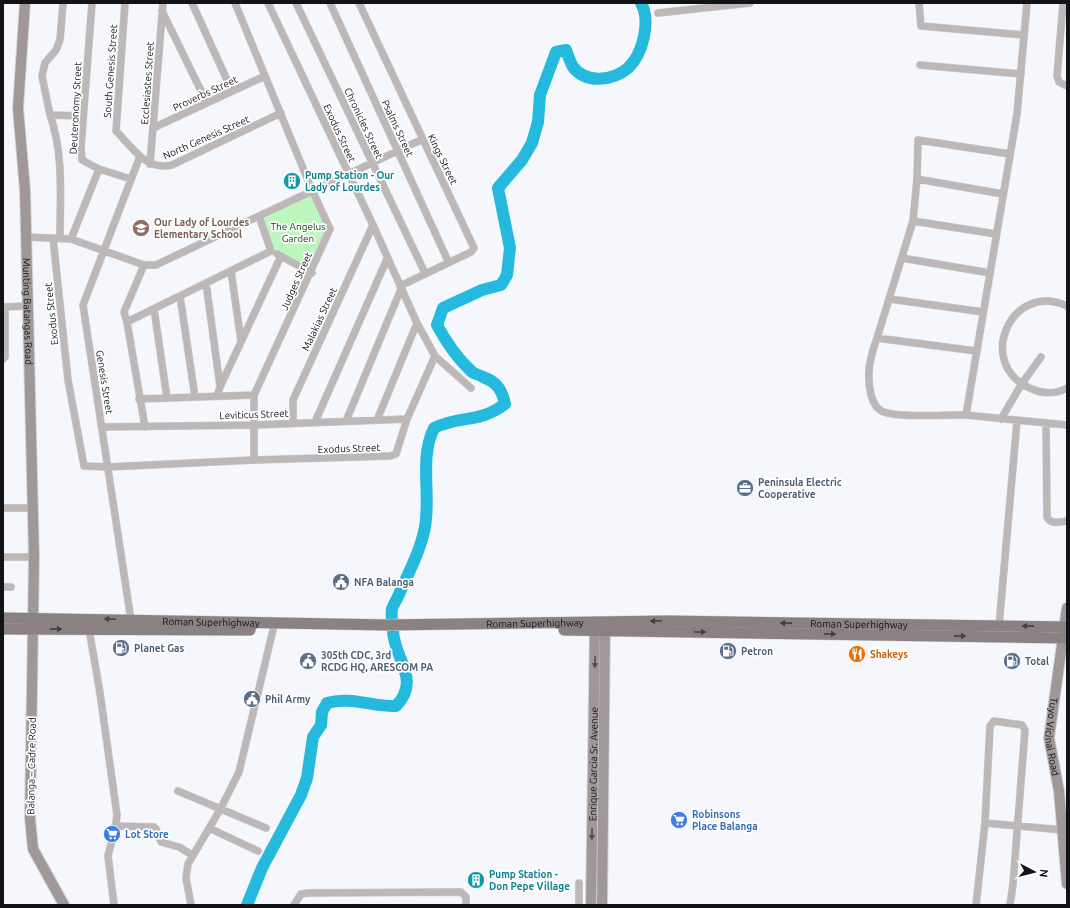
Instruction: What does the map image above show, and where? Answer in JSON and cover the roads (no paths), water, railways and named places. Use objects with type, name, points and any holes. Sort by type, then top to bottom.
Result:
[{"type":"main road","name":"Roman Superhighway","points":[[3,618],[33,624],[89,629],[273,630],[600,627],[1065,632]]},
{"type":"main road","name":"Roman Superhighway","points":[[3,629],[33,624],[131,620],[387,629]]},
{"type":"main road","name":"Roman Superhighway","points":[[600,627],[668,621],[999,626],[1065,632]]},
{"type":"street","name":"Munting Batangas Road","points":[[25,3],[18,108],[25,190],[34,557],[33,624]]},
{"type":"street","name":"Exodus Street","points":[[63,3],[60,40],[56,50],[45,63],[42,76],[50,114],[57,134],[60,162],[56,238],[68,380],[82,462],[87,467],[108,467],[254,460],[390,456],[396,454],[407,419],[435,356],[417,323],[373,225],[268,3]]},
{"type":"street","name":"Deuteronomy Street","points":[[92,3],[83,116],[82,160],[99,169],[131,179]]},
{"type":"street","name":"South Genesis Street","points":[[125,3],[116,131],[140,156]]},
{"type":"street","name":"Ecclesiastes Street","points":[[150,164],[163,3]]},
{"type":"street","points":[[192,3],[232,92]]},
{"type":"street","name":"Judges Street","points":[[235,3],[312,190],[330,229],[312,273],[254,395],[254,460]]},
{"type":"street","name":"Chronicles Street","points":[[296,3],[371,163],[425,273]]},
{"type":"street","name":"Psalms Street","points":[[330,3],[448,261]]},
{"type":"street","name":"Kings Street","points":[[359,3],[422,139],[473,243],[474,248],[472,252],[448,261],[400,287]]},
{"type":"street","points":[[658,13],[716,5],[750,3]]},
{"type":"street","points":[[919,3],[921,26],[1024,35]]},
{"type":"street","points":[[966,415],[1010,154],[1021,74],[1027,3]]},
{"type":"street","points":[[1063,3],[1057,76],[1059,82],[1067,86]]},
{"type":"street","points":[[162,11],[207,103]]},
{"type":"street","points":[[920,65],[1021,74]]},
{"type":"street","name":"Proverbs Street","points":[[153,128],[265,76]]},
{"type":"street","name":"North Genesis Street","points":[[150,164],[161,167],[172,165],[281,113]]},
{"type":"street","points":[[50,114],[83,116]]},
{"type":"street","points":[[26,237],[72,238],[144,265],[156,265],[422,139]]},
{"type":"street","points":[[1010,154],[918,140],[917,179],[913,221],[890,299],[869,362],[868,382],[875,404],[881,411],[901,414],[966,415],[1067,425]]},
{"type":"street","points":[[140,156],[150,164]]},
{"type":"street","name":"Genesis Street","points":[[131,620],[83,305],[140,156]]},
{"type":"street","points":[[72,238],[99,169]]},
{"type":"street","points":[[917,179],[1003,194]]},
{"type":"street","points":[[259,216],[272,251],[312,273]]},
{"type":"street","points":[[913,221],[996,234]]},
{"type":"street","name":"Malakias Street","points":[[293,422],[293,400],[373,225]]},
{"type":"street","points":[[127,322],[272,251]]},
{"type":"street","points":[[218,396],[220,387],[281,256]]},
{"type":"street","points":[[902,258],[990,273]]},
{"type":"street","points":[[315,422],[387,259]]},
{"type":"street","points":[[144,265],[124,312],[145,427]]},
{"type":"street","points":[[231,271],[241,341]]},
{"type":"street","points":[[206,283],[220,387]]},
{"type":"street","points":[[346,421],[400,287]]},
{"type":"street","points":[[180,296],[195,397]]},
{"type":"street","points":[[890,299],[983,312]]},
{"type":"street","points":[[1067,306],[1058,302],[1041,301],[1024,307],[1010,320],[1003,336],[1002,356],[1010,373],[1021,385],[1041,393],[1060,392],[1067,388]]},
{"type":"street","points":[[3,359],[5,357],[4,307],[28,306]]},
{"type":"street","points":[[154,309],[167,398]]},
{"type":"street","points":[[377,420],[417,323]]},
{"type":"street","points":[[877,338],[976,351]]},
{"type":"street","points":[[435,356],[471,388]]},
{"type":"street","points":[[1001,419],[1021,385],[1041,357]]},
{"type":"street","points":[[139,399],[254,395]]},
{"type":"street","name":"Leviticus Street","points":[[102,427],[407,419]]},
{"type":"street","points":[[999,626],[1017,421]]},
{"type":"street","points":[[1046,423],[1047,517],[1049,521],[1054,523],[1067,521]]},
{"type":"street","points":[[3,508],[33,508]]},
{"type":"street","points":[[3,557],[34,557]]},
{"type":"street","points":[[3,587],[11,587]]},
{"type":"street","name":"Tuyo Vicinal Road","points":[[1067,608],[1065,632],[1049,738],[1059,791],[1067,884]]},
{"type":"street","name":"Balanga – Cadre Road","points":[[33,624],[30,806],[32,843],[33,849],[64,905]]},
{"type":"street","name":"Enrique Garcia Sr. Avenue","points":[[591,905],[600,627]]},
{"type":"street","name":"Enrique Garcia Sr. Avenue","points":[[600,627],[602,905]]},
{"type":"street","points":[[89,629],[100,693],[117,815],[116,826],[108,856],[114,905]]},
{"type":"street","points":[[191,905],[186,878],[188,864],[221,808],[239,772],[273,630]]},
{"type":"street","points":[[976,905],[985,823],[990,726],[994,721],[1022,725],[1025,730],[1010,905]]},
{"type":"street","points":[[178,791],[266,828]]},
{"type":"street","points":[[985,823],[1063,830]]},
{"type":"street","points":[[116,826],[154,827],[156,828],[161,842],[178,847],[192,855]]},
{"type":"street","points":[[209,828],[258,851]]},
{"type":"street","points":[[579,905],[580,883]]},
{"type":"street","points":[[294,905],[301,894],[308,893],[461,892],[466,897],[466,905]]},
{"type":"waterway","points":[[247,905],[262,868],[301,795],[307,778],[313,737],[321,725],[322,712],[327,703],[335,701],[353,701],[396,706],[403,696],[406,687],[406,677],[394,640],[392,611],[418,552],[425,527],[427,502],[427,452],[434,428],[443,424],[478,417],[505,404],[498,387],[492,381],[473,373],[462,362],[444,338],[437,325],[443,308],[482,290],[501,285],[507,275],[510,248],[498,188],[522,160],[532,143],[538,122],[540,95],[556,52],[566,50],[573,67],[585,76],[600,79],[615,76],[622,72],[633,62],[638,54],[644,37],[645,19],[644,10],[641,3]]},
{"type":"place","name":"Pump Station - Our Lady of Lourdes","points":[[292,181]]},
{"type":"place","name":"Our Lady of Lourdes Elementary School","points":[[141,228]]},
{"type":"place","name":"Peninsula Electric Cooperative","points":[[745,488]]},
{"type":"place","name":"NFA Balanga","points":[[341,582]]},
{"type":"place","name":"Planet Gas","points":[[121,648]]},
{"type":"place","name":"Petron","points":[[728,651]]},
{"type":"place","name":"Shakeys","points":[[857,654]]},
{"type":"place","name":"305th CDC, 3rd RCDG HQ, ARESCOM PA","points":[[308,661]]},
{"type":"place","name":"Total","points":[[1012,661]]},
{"type":"place","name":"Phil Army","points":[[252,699]]},
{"type":"place","name":"Robinsons Place Balanga","points":[[679,820]]},
{"type":"place","name":"Lot Store","points":[[112,834]]},
{"type":"place","name":"Pump Station - Don Pepe Village","points":[[476,880]]},
{"type":"park label","name":"The Angelus Garden","points":[[298,232]]}]
